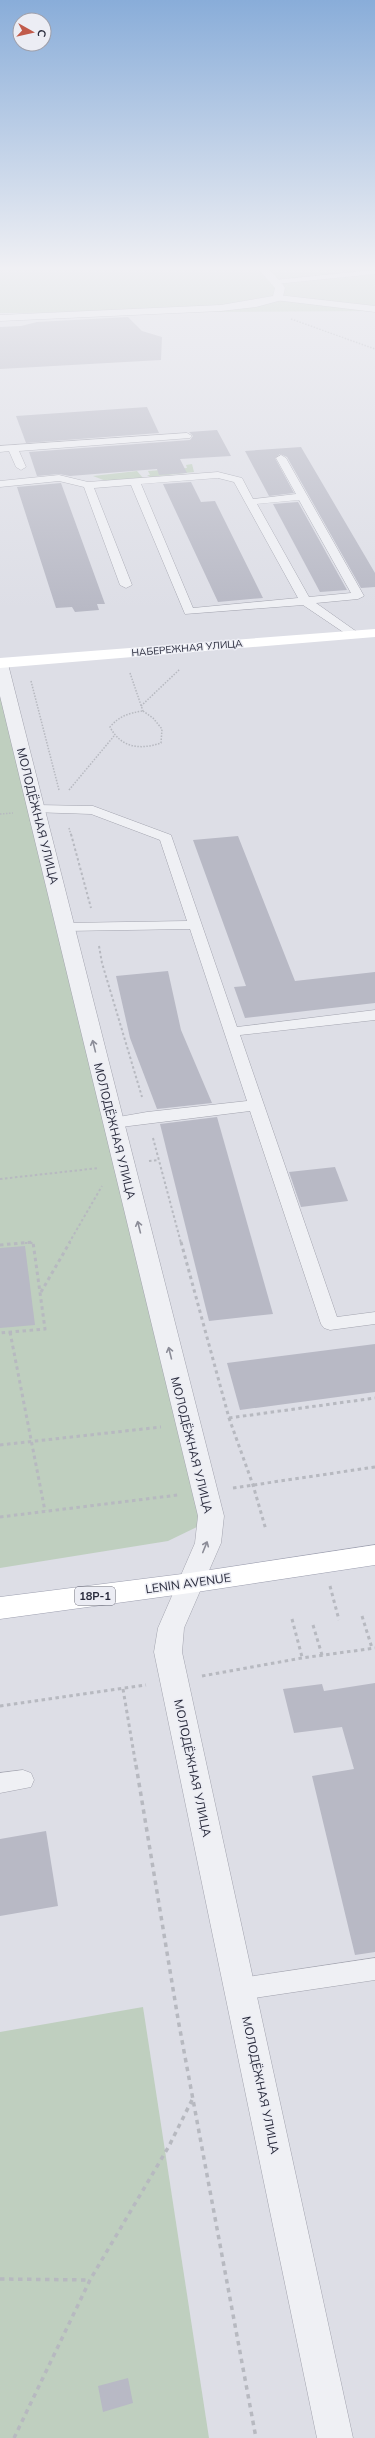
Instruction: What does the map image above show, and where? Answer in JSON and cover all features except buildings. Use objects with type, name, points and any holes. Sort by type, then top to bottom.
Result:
[{"type":"street","name":"НАБЕРЕЖНАЯ УЛИЦА","points":[[0,663],[375,632]]},
{"type":"street","name":"МОЛОДЁЖНАЯ УЛИЦА","points":[[0,663],[211,1516],[208,1543],[171,1628],[168,1652],[335,2438]]},
{"type":"street","name":"LENIN AVENUE","points":[[0,1608],[190,1583],[375,1555]]},
{"type":"lane","points":[[0,449],[187,436]]},
{"type":"lane","points":[[13,448],[21,467]]},
{"type":"lane","points":[[135,481],[189,612],[358,596],[281,458]]},
{"type":"lane","points":[[0,484],[59,478],[88,485],[218,475],[238,480],[305,601],[353,634]]},
{"type":"lane","points":[[88,485],[126,585]]},
{"type":"lane","points":[[250,502],[302,497]]},
{"type":"lane","points":[[36,809],[62,805],[93,810],[166,838],[330,1324],[375,1318]]},
{"type":"lane","points":[[65,927],[195,925]]},
{"type":"lane","points":[[231,1032],[375,1015]]},
{"type":"lane","points":[[113,1123],[147,1117],[256,1105]]},
{"type":"lane","points":[[0,1783],[22,1780]]},
{"type":"lane","points":[[240,1989],[375,1969]]},
{"type":"path","points":[[128,667],[143,711],[153,718],[162,729],[161,743],[148,748],[124,745],[114,736],[110,727],[116,719],[126,713],[143,711]]},
{"type":"path","points":[[141,706],[183,667]]},
{"type":"path","points":[[30,675],[62,805],[96,926],[102,962],[147,1117],[229,1418],[253,1485],[266,1530]]},
{"type":"path","points":[[62,805],[114,736]]},
{"type":"path","points":[[0,1179],[102,1168]]},
{"type":"path","points":[[40,1293],[106,1180]]},
{"type":"path","points":[[0,1245],[34,1242],[45,1329],[0,1334]]},
{"type":"path","points":[[10,1332],[45,1511]]},
{"type":"path","points":[[229,1418],[375,1398]]},
{"type":"path","points":[[0,1444],[162,1427]]},
{"type":"path","points":[[323,1563],[339,1620]]},
{"type":"path","points":[[362,1616],[372,1648]]},
{"type":"path","points":[[292,1619],[302,1658]]},
{"type":"path","points":[[313,1625],[322,1655]]},
{"type":"path","points":[[123,1688],[192,2099],[256,2438]]},
{"type":"path","points":[[14,2438],[90,2280],[169,2146],[192,2099]]},
{"type":"path","points":[[0,2278],[90,2280]]},
{"type":"green space","points":[[192,464],[194,472],[150,477],[147,475],[150,475],[148,471],[187,468],[186,465]]},
{"type":"green space","points":[[137,471],[143,478],[106,481],[93,476]]},
{"type":"green space","points":[[0,696],[31,807],[201,1525],[168,1541],[0,1568]]},
{"type":"green space","points":[[143,2007],[209,2438],[0,2438],[0,2032]]}]
